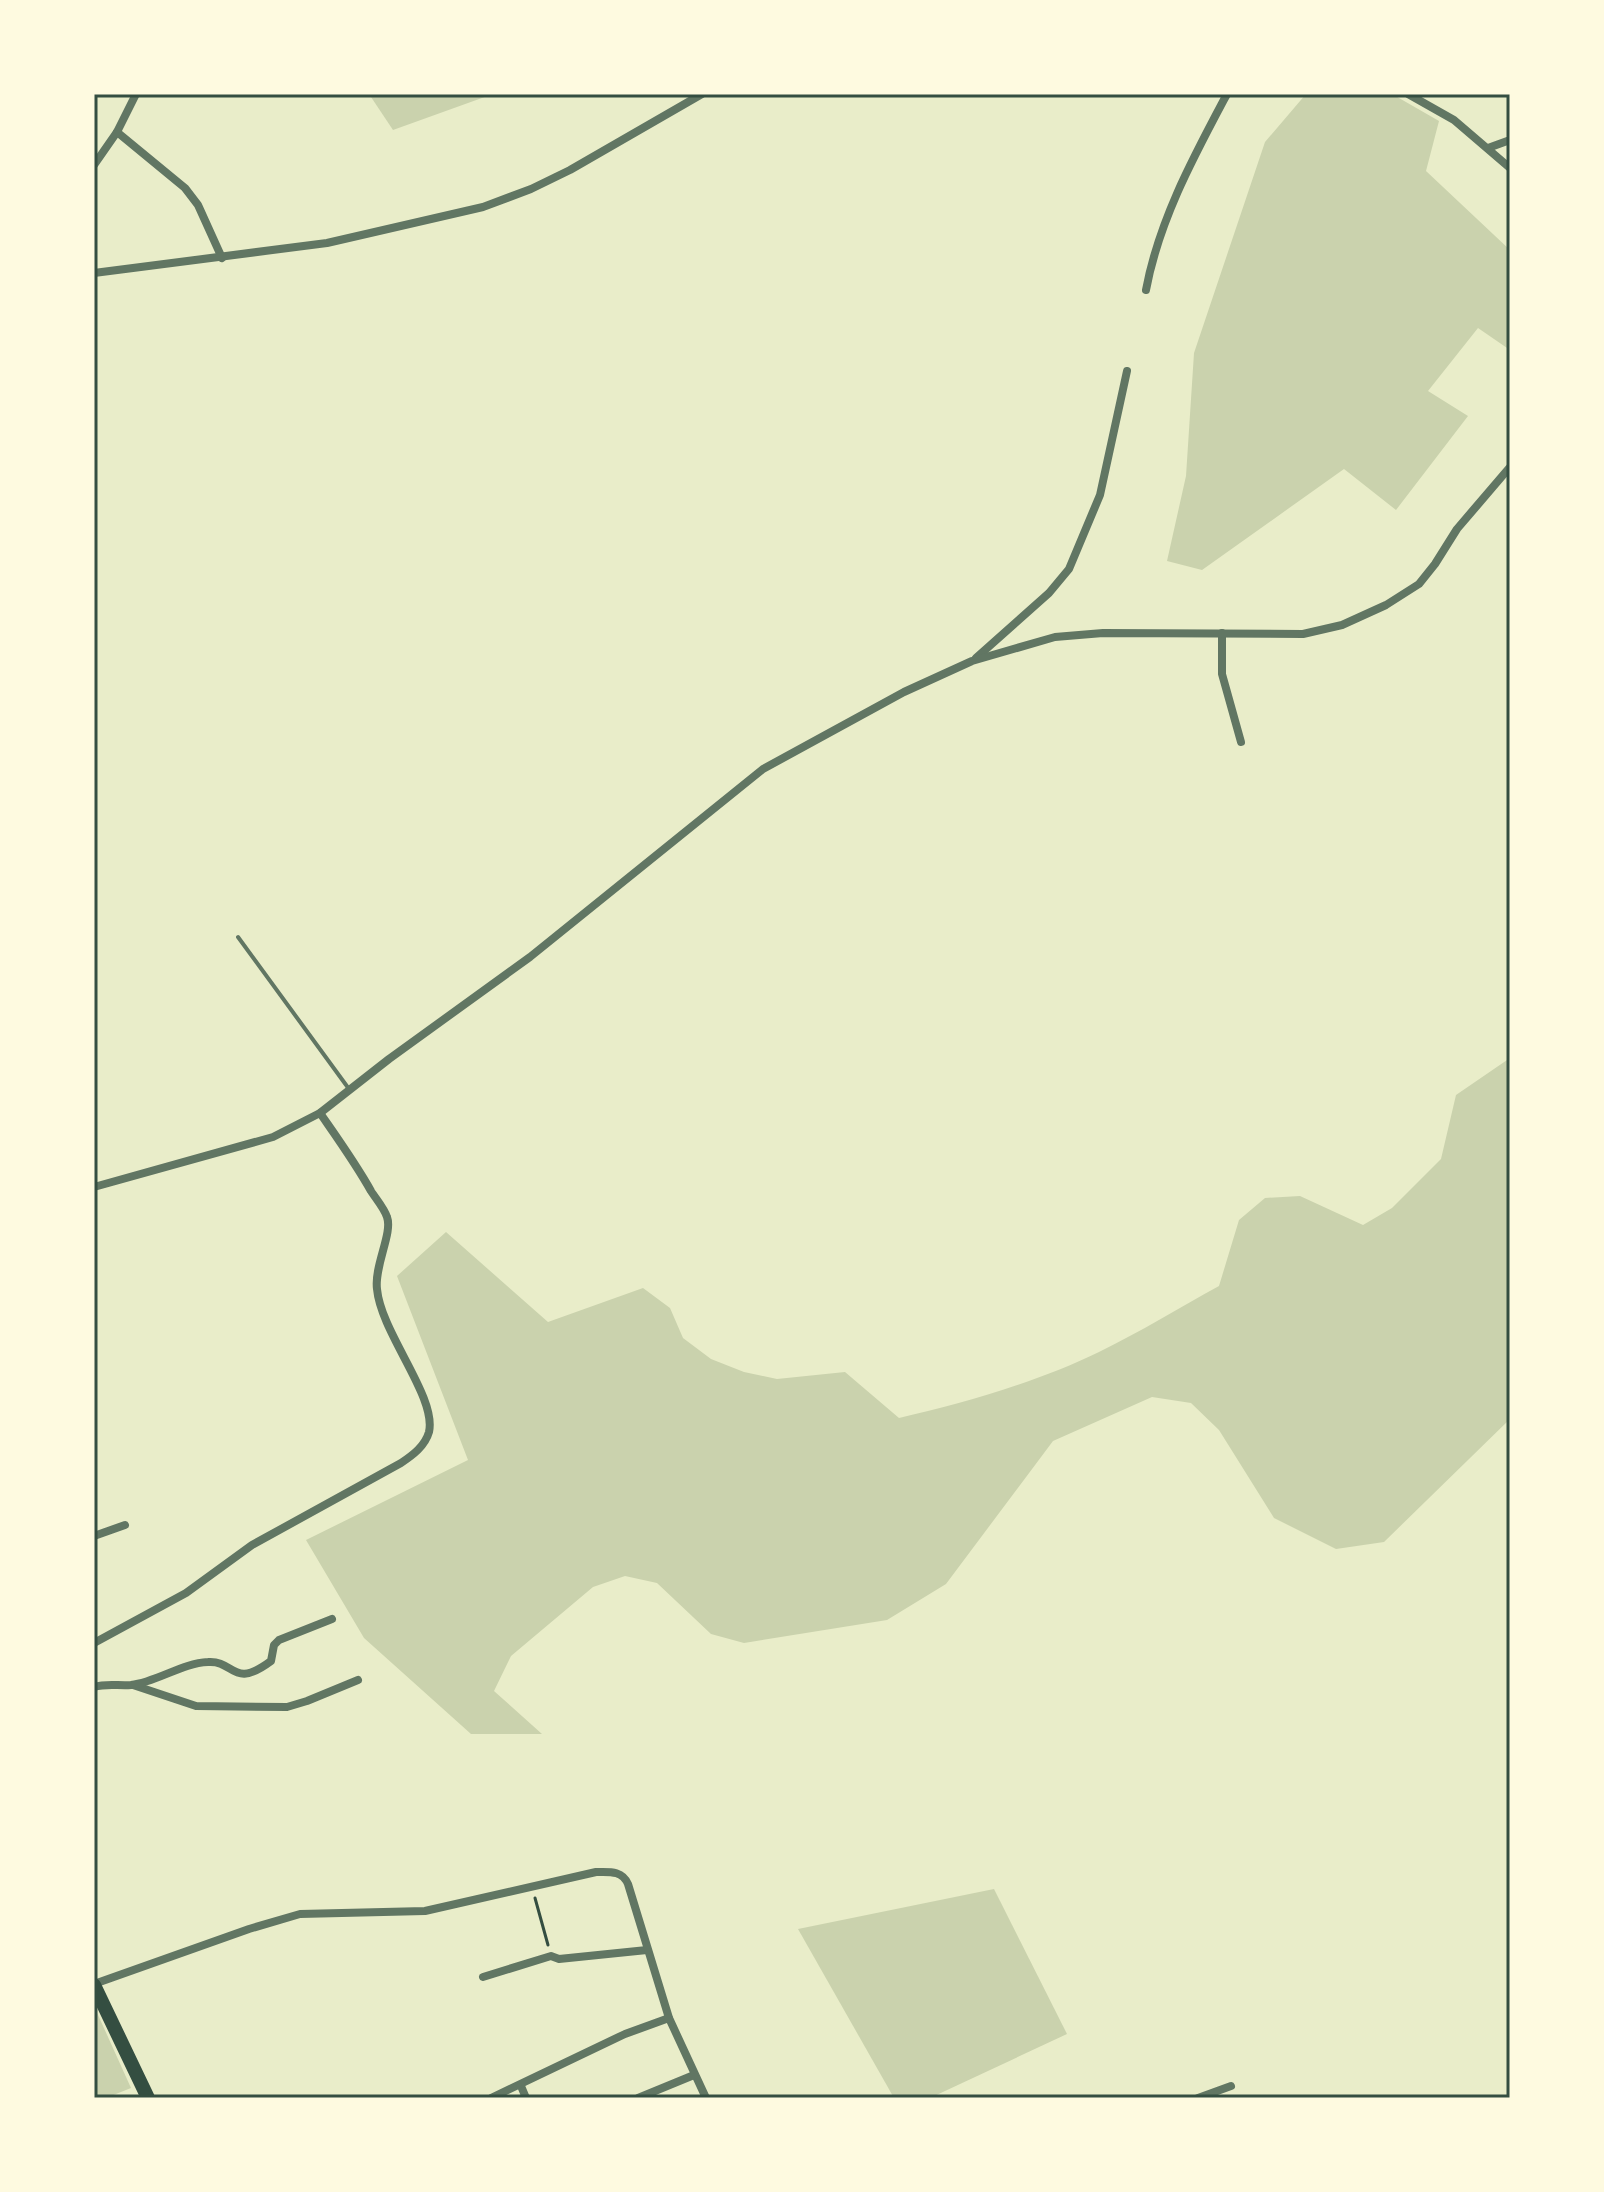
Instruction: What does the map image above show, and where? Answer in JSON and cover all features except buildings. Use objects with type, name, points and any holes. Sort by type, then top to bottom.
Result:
[{"type":"highway","points":[[94,1984],[148,2098]]},
{"type":"street","points":[[94,165],[117,132],[136,94]]},
{"type":"street","points":[[94,273],[327,243],[504,201],[595,157],[702,94]]},
{"type":"street","points":[[1146,290],[1164,225],[1227,94]]},
{"type":"street","points":[[1408,94],[1454,120],[1510,168]]},
{"type":"street","points":[[117,132],[192,196],[222,258]]},
{"type":"street","points":[[1488,148],[1510,140]]},
{"type":"street","points":[[972,661],[1049,593],[1069,569],[1100,495],[1127,371]]},
{"type":"street","points":[[94,1187],[273,1137],[320,1113],[530,957],[763,769],[904,692],[972,661],[1055,637],[1103,633],[1267,635],[1315,632],[1342,625],[1399,598],[1427,576],[1457,529],[1510,467]]},
{"type":"street","points":[[1222,633],[1222,674],[1241,742]]},
{"type":"street","points":[[94,1643],[186,1593],[247,1548],[401,1463],[417,1451],[428,1436],[428,1411],[379,1305],[377,1270],[388,1231],[387,1214],[320,1113]]},
{"type":"street","points":[[94,1536],[125,1525]]},
{"type":"street","points":[[132,1685],[208,1661],[243,1674],[260,1670],[271,1661],[274,1645],[279,1640],[332,1619]]},
{"type":"street","points":[[94,1687],[132,1685],[196,1706],[287,1707],[358,1680]]},
{"type":"street","points":[[94,1984],[300,1914],[425,1911],[533,1889],[596,1872],[619,1873],[628,1884],[669,2018],[706,2098]]},
{"type":"street","points":[[483,1977],[551,1956],[559,1959],[647,1950]]},
{"type":"street","points":[[491,2098],[588,2051],[669,2018]]},
{"type":"street","points":[[638,2098],[694,2075]]},
{"type":"street","points":[[521,2086],[526,2098]]},
{"type":"street","points":[[1198,2098],[1231,2086]]},
{"type":"lane","points":[[238,937],[350,1091]]},
{"type":"path","points":[[533,1889],[551,1956]]},
{"type":"green space","points":[[369,94],[493,94],[393,130]]},
{"type":"green space","points":[[1306,94],[1392,94],[1439,121],[1426,171],[1510,250],[1510,350],[1478,328],[1428,391],[1468,416],[1396,510],[1344,469],[1202,570],[1167,561],[1186,476],[1194,353],[1265,142]]},
{"type":"green space","points":[[1510,1058],[1510,1419],[1384,1542],[1336,1549],[1274,1518],[1219,1430],[1191,1403],[1152,1397],[1053,1441],[946,1584],[887,1620],[744,1643],[711,1634],[657,1583],[625,1576],[593,1587],[511,1656],[494,1691],[542,1734],[471,1734],[364,1638],[306,1540],[468,1460],[397,1276],[446,1232],[548,1322],[643,1288],[670,1308],[683,1338],[711,1359],[744,1372],[777,1379],[845,1372],[899,1418],[1001,1390],[1076,1363],[1219,1286],[1239,1220],[1265,1198],[1300,1196],[1363,1225],[1392,1208],[1441,1159],[1456,1095]]},
{"type":"green space","points":[[994,1889],[1067,2034],[930,2098],[894,2098],[798,1929]]},
{"type":"green space","points":[[94,2006],[131,2088],[106,2098],[94,2098]]}]
